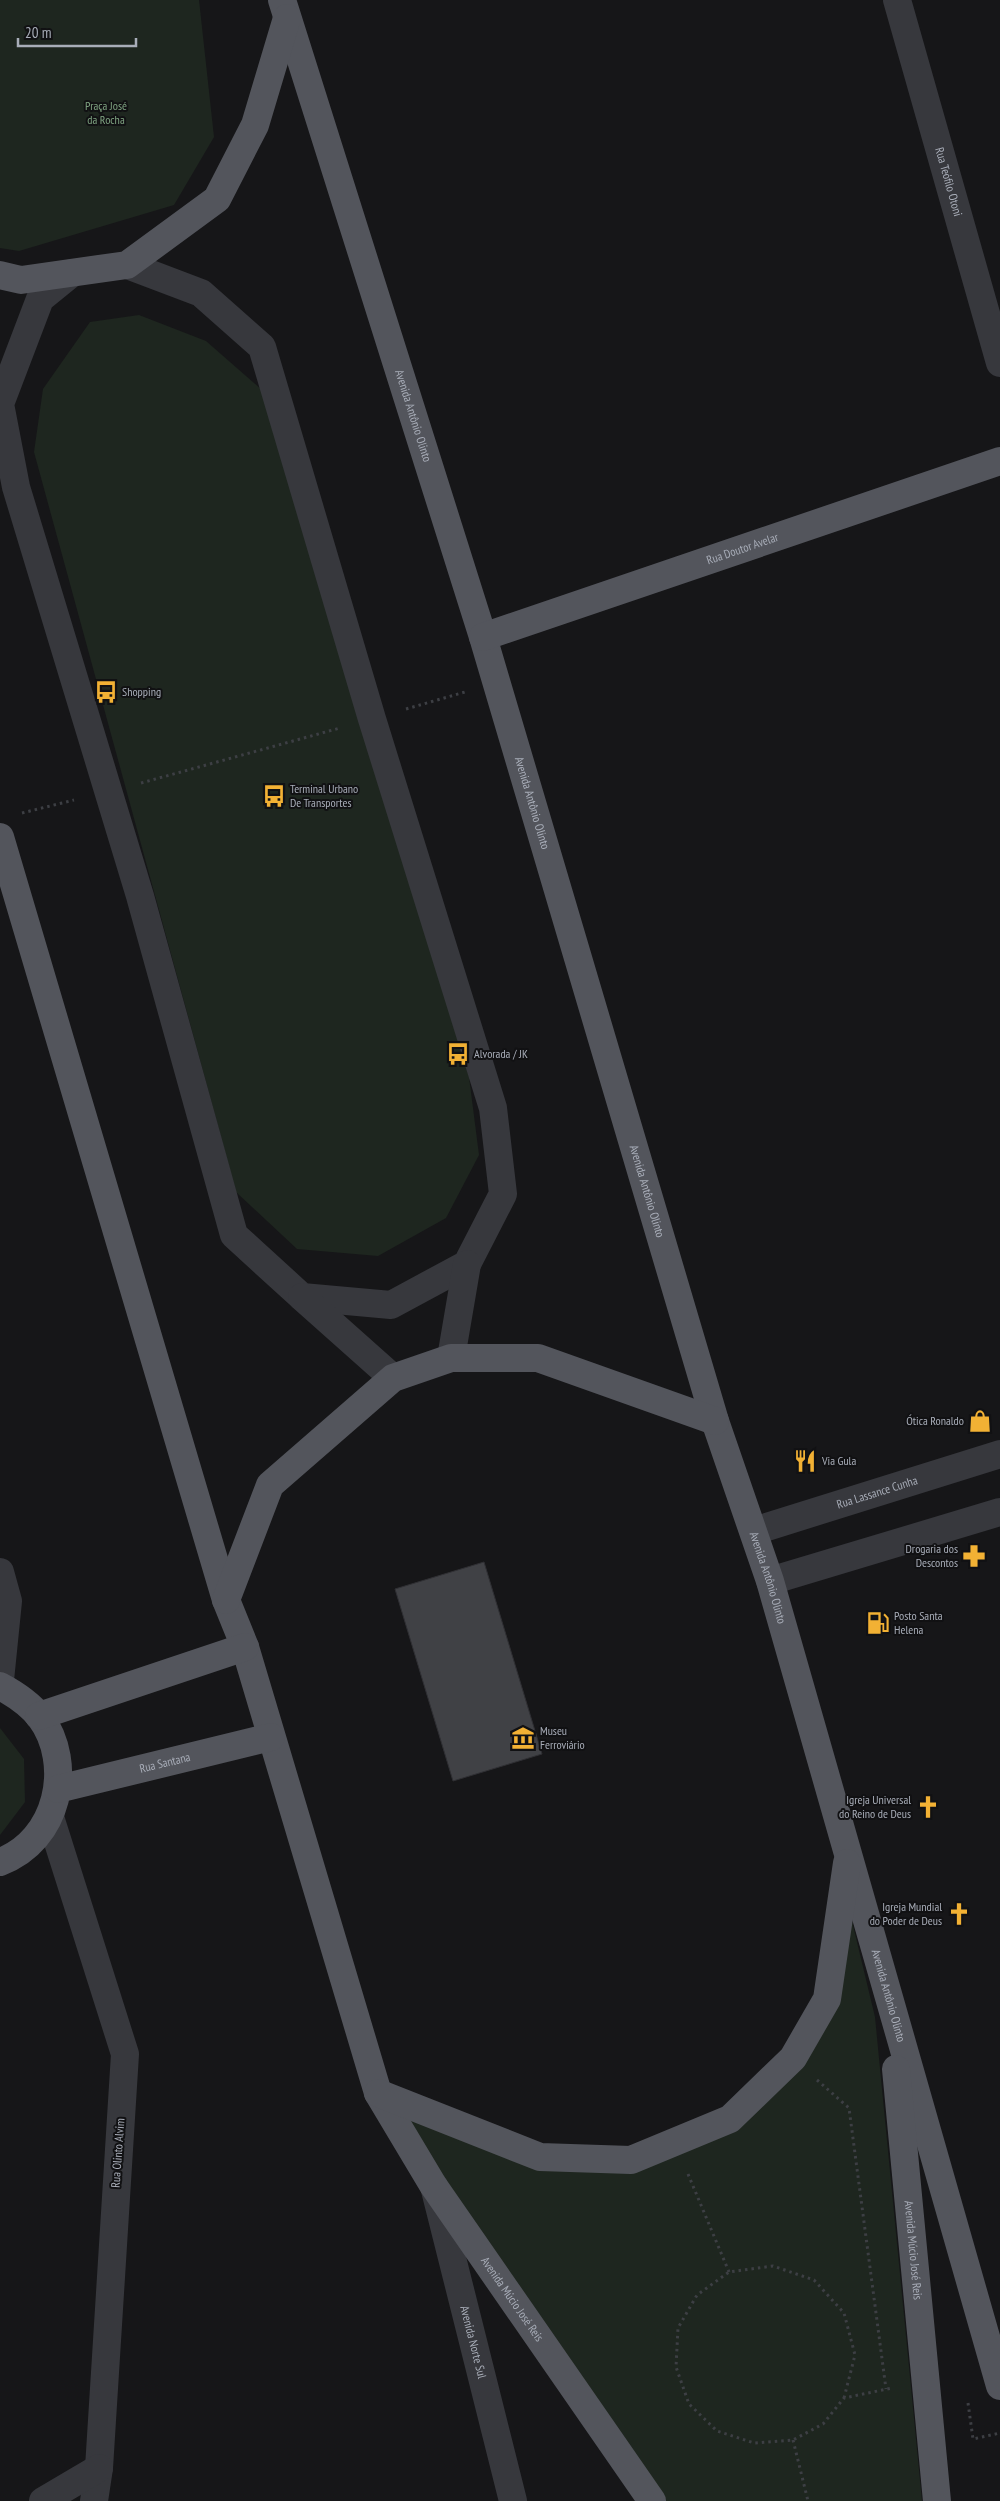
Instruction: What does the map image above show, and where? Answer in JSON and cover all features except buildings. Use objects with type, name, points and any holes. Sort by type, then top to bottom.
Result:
[{"type":"main road","points":[[0,274],[20,280],[127,265],[217,199],[255,125],[284,9]]},
{"type":"main road","name":"Avenida Antônio Olinto","points":[[284,9],[483,637],[715,1421],[770,1581],[1000,2386]]},
{"type":"main road","name":"Rua Doutor Avelar","points":[[483,637],[1000,461]]},
{"type":"main road","name":"Avenida Múcio José Reis","points":[[0,837],[226,1600],[245,1647],[378,2093],[433,2185],[652,2501]]},
{"type":"main road","points":[[226,1600],[270,1485],[393,1378],[451,1358],[538,1358],[715,1421]]},
{"type":"main road","points":[[40,1716],[245,1647]]},
{"type":"main road","points":[[0,1686],[22,1698],[40,1716],[52,1739],[59,1763],[58,1789],[50,1817],[33,1840],[10,1858],[0,1862]]},
{"type":"main road","name":"Rua Santana","points":[[58,1789],[271,1737]]},
{"type":"main road","points":[[378,2093],[540,2157],[631,2160],[730,2119],[793,2058],[827,1999],[849,1854]]},
{"type":"main road","name":"Avenida Múcio José Reis","points":[[890,2001],[937,2501]]},
{"type":"street","name":"Rua Teófilo Otoni","points":[[897,0],[1000,363]]},
{"type":"street","points":[[127,265],[201,293],[262,347],[372,719],[492,1108],[503,1194],[467,1264],[451,1358]]},
{"type":"street","points":[[72,273],[40,299],[0,404],[16,487],[140,896],[234,1235],[393,1378]]},
{"type":"street","points":[[302,1297],[391,1305],[467,1264]]},
{"type":"street","name":"Rua Lassance Cunha","points":[[754,1532],[1000,1454]]},
{"type":"street","points":[[770,1581],[1000,1512]]},
{"type":"street","points":[[0,1572],[8,1601],[0,1680]]},
{"type":"street","name":"Rua Olinto Alvim","points":[[50,1817],[124,2054],[99,2468],[94,2501]]},
{"type":"street","name":"Avenida Norte Sul","points":[[433,2185],[513,2501]]},
{"type":"street","points":[[43,2501],[99,2468]]},
{"type":"path","points":[[18,814],[108,792],[372,719],[496,682]]},
{"type":"path","points":[[793,2058],[849,2108],[886,2389]]},
{"type":"path","points":[[696,2168],[688,2173],[729,2272]]},
{"type":"path","points":[[772,2266],[814,2280],[844,2313],[855,2355],[844,2398],[822,2424],[793,2440],[754,2443],[717,2431],[689,2404],[676,2367],[678,2328],[698,2295],[729,2272],[772,2266]]},
{"type":"path","points":[[844,2398],[925,2381]]},
{"type":"path","points":[[968,2402],[973,2440],[1000,2434]]},
{"type":"path","points":[[793,2440],[808,2501]]},
{"type":"green space","name":"Praça José da Rocha","points":[[0,0],[199,0],[214,137],[174,205],[19,251],[0,248]]},
{"type":"green space","points":[[139,315],[206,341],[261,389],[469,1077],[479,1155],[446,1218],[378,1256],[297,1249],[236,1192],[34,452],[43,389],[90,322]]},
{"type":"green space","points":[[0,1728],[24,1759],[25,1802],[0,1835]]},
{"type":"green space","points":[[850,1913],[875,2017],[922,2501],[662,2501],[399,2111],[632,2169],[798,2072]]},
{"type":"place","name":"Shopping","points":[[106,692]]},
{"type":"place","name":"Terminal Urbano De Transportes","points":[[274,796]]},
{"type":"place","name":"Alvorada / JK","points":[[458,1054]]},
{"type":"place","name":"Ótica Ronaldo","points":[[980,1421]]},
{"type":"place","name":"Via Gula","points":[[805,1461]]},
{"type":"place","name":"Drogaria dos Descontos","points":[[974,1556]]},
{"type":"place","name":"Posto Santa Helena","points":[[878,1623]]},
{"type":"place","name":"Museu Ferroviário","points":[[523,1738]]},
{"type":"place","name":"Igreja Universal do Reino de Deus","points":[[928,1807]]},
{"type":"place","name":"Igreja Mundial do Poder de Deus","points":[[959,1914]]}]
